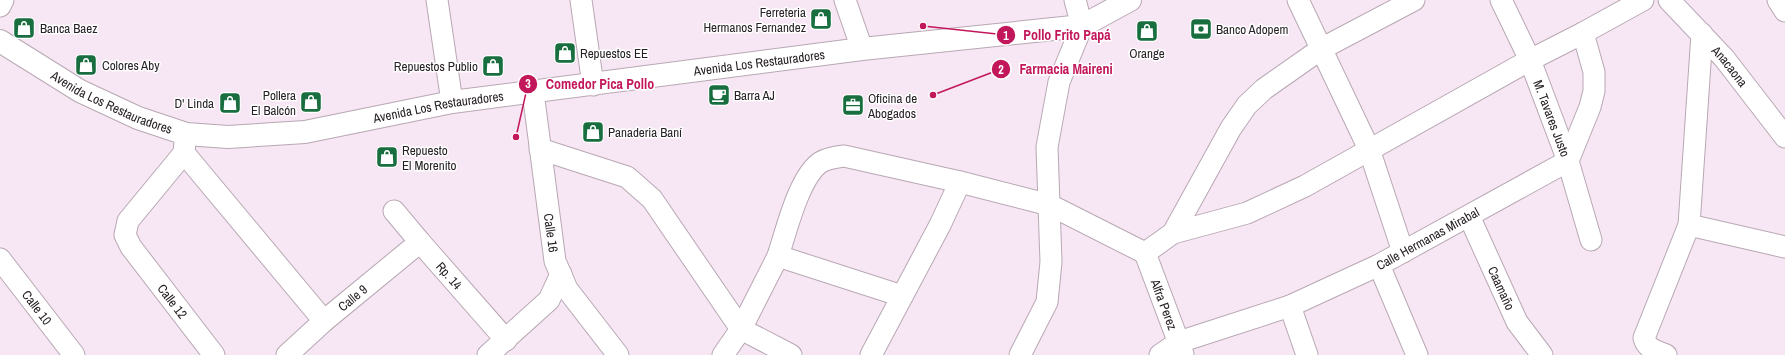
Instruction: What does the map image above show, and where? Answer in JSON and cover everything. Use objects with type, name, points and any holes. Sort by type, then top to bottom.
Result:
[{"type":"street","points":[[0,6],[3,0]]},
{"type":"street","points":[[437,0],[452,102]]},
{"type":"street","points":[[581,0],[593,85]]},
{"type":"street","points":[[845,0],[862,49]]},
{"type":"street","points":[[1020,355],[1047,302],[1051,262],[1047,147],[1059,82],[1082,26],[1075,0]]},
{"type":"street","name":"Avenida Los Restauradores","points":[[1,43],[80,91],[138,118],[185,144],[228,138],[305,132],[452,102],[593,85],[862,49],[1082,26],[1130,0]]},
{"type":"street","points":[[1298,0],[1369,149],[1403,252]]},
{"type":"street","points":[[1173,234],[1231,128],[1247,105],[1264,89],[1321,49],[1414,0]]},
{"type":"street","name":"M. Tavares Justo","points":[[1501,0],[1530,60],[1568,161],[1591,240]]},
{"type":"street","points":[[723,355],[741,329],[778,256],[799,194],[809,174],[820,163],[831,158],[844,156],[960,182],[1050,205],[1145,253],[1173,234],[1247,213],[1305,186],[1530,60],[1643,0]]},
{"type":"street","name":"Anacaona","points":[[1669,0],[1724,58],[1785,137]]},
{"type":"street","points":[[1778,0],[1785,11]]},
{"type":"street","points":[[1568,161],[1590,107],[1594,91],[1594,72],[1583,33]]},
{"type":"street","points":[[1666,355],[1652,350],[1646,345],[1644,338],[1689,225],[1702,34]]},
{"type":"street","name":"Calle 16","points":[[533,92],[555,261],[567,289],[618,355]]},
{"type":"street","points":[[185,144],[324,321]]},
{"type":"street","name":"Calle 12","points":[[185,144],[128,221],[124,235],[131,247],[214,355]]},
{"type":"street","points":[[540,149],[627,177],[652,199],[741,329],[791,355]]},
{"type":"street","name":"Calle Hermanas Mirabal","points":[[1160,355],[1290,306],[1379,265],[1568,161]]},
{"type":"street","points":[[871,355],[940,226],[960,182]]},
{"type":"street","name":"Rp. 14","points":[[394,211],[506,340]]},
{"type":"street","name":"Caamaño","points":[[1469,216],[1517,322],[1542,355]]},
{"type":"street","points":[[1689,225],[1785,247]]},
{"type":"street","name":"Calle 9","points":[[287,355],[324,321],[420,242]]},
{"type":"street","name":"Alfra Perez","points":[[1145,253],[1181,348]]},
{"type":"street","points":[[778,256],[902,296]]},
{"type":"street","name":"Calle 10","points":[[0,259],[74,355]]},
{"type":"street","points":[[1379,265],[1417,355]]},
{"type":"street","points":[[488,355],[549,300],[561,274]]},
{"type":"street","points":[[1290,306],[1307,355]]},
{"type":"place","name":"Ferreteria Hermanos Fernandez","points":[[821,19]]},
{"type":"place","name":"Pollo Frito Papá","points":[[923,26]]},
{"type":"place","name":"Banca Baez","points":[[24,28]]},
{"type":"place","name":"Banco Adopem","points":[[1201,29]]},
{"type":"place","name":"Orange","points":[[1147,31]]},
{"type":"place","name":"Repuestos EE","points":[[565,53]]},
{"type":"place","name":"Colores Aby","points":[[86,65]]},
{"type":"place","name":"Repuestos Publio","points":[[493,66]]},
{"type":"place","name":"Barra AJ","points":[[719,95]]},
{"type":"place","name":"Farmacia Maireni","points":[[933,95]]},
{"type":"place","name":"Pollera El Balcón","points":[[311,102]]},
{"type":"place","name":"D' Linda","points":[[230,103]]},
{"type":"place","name":"Oficina de Abogados","points":[[853,105]]},
{"type":"place","name":"Panaderia Baní","points":[[593,132]]},
{"type":"place","name":"Comedor Pica Pollo","points":[[516,137]]},
{"type":"place","name":"Repuesto El Morenito","points":[[387,157]]}]
